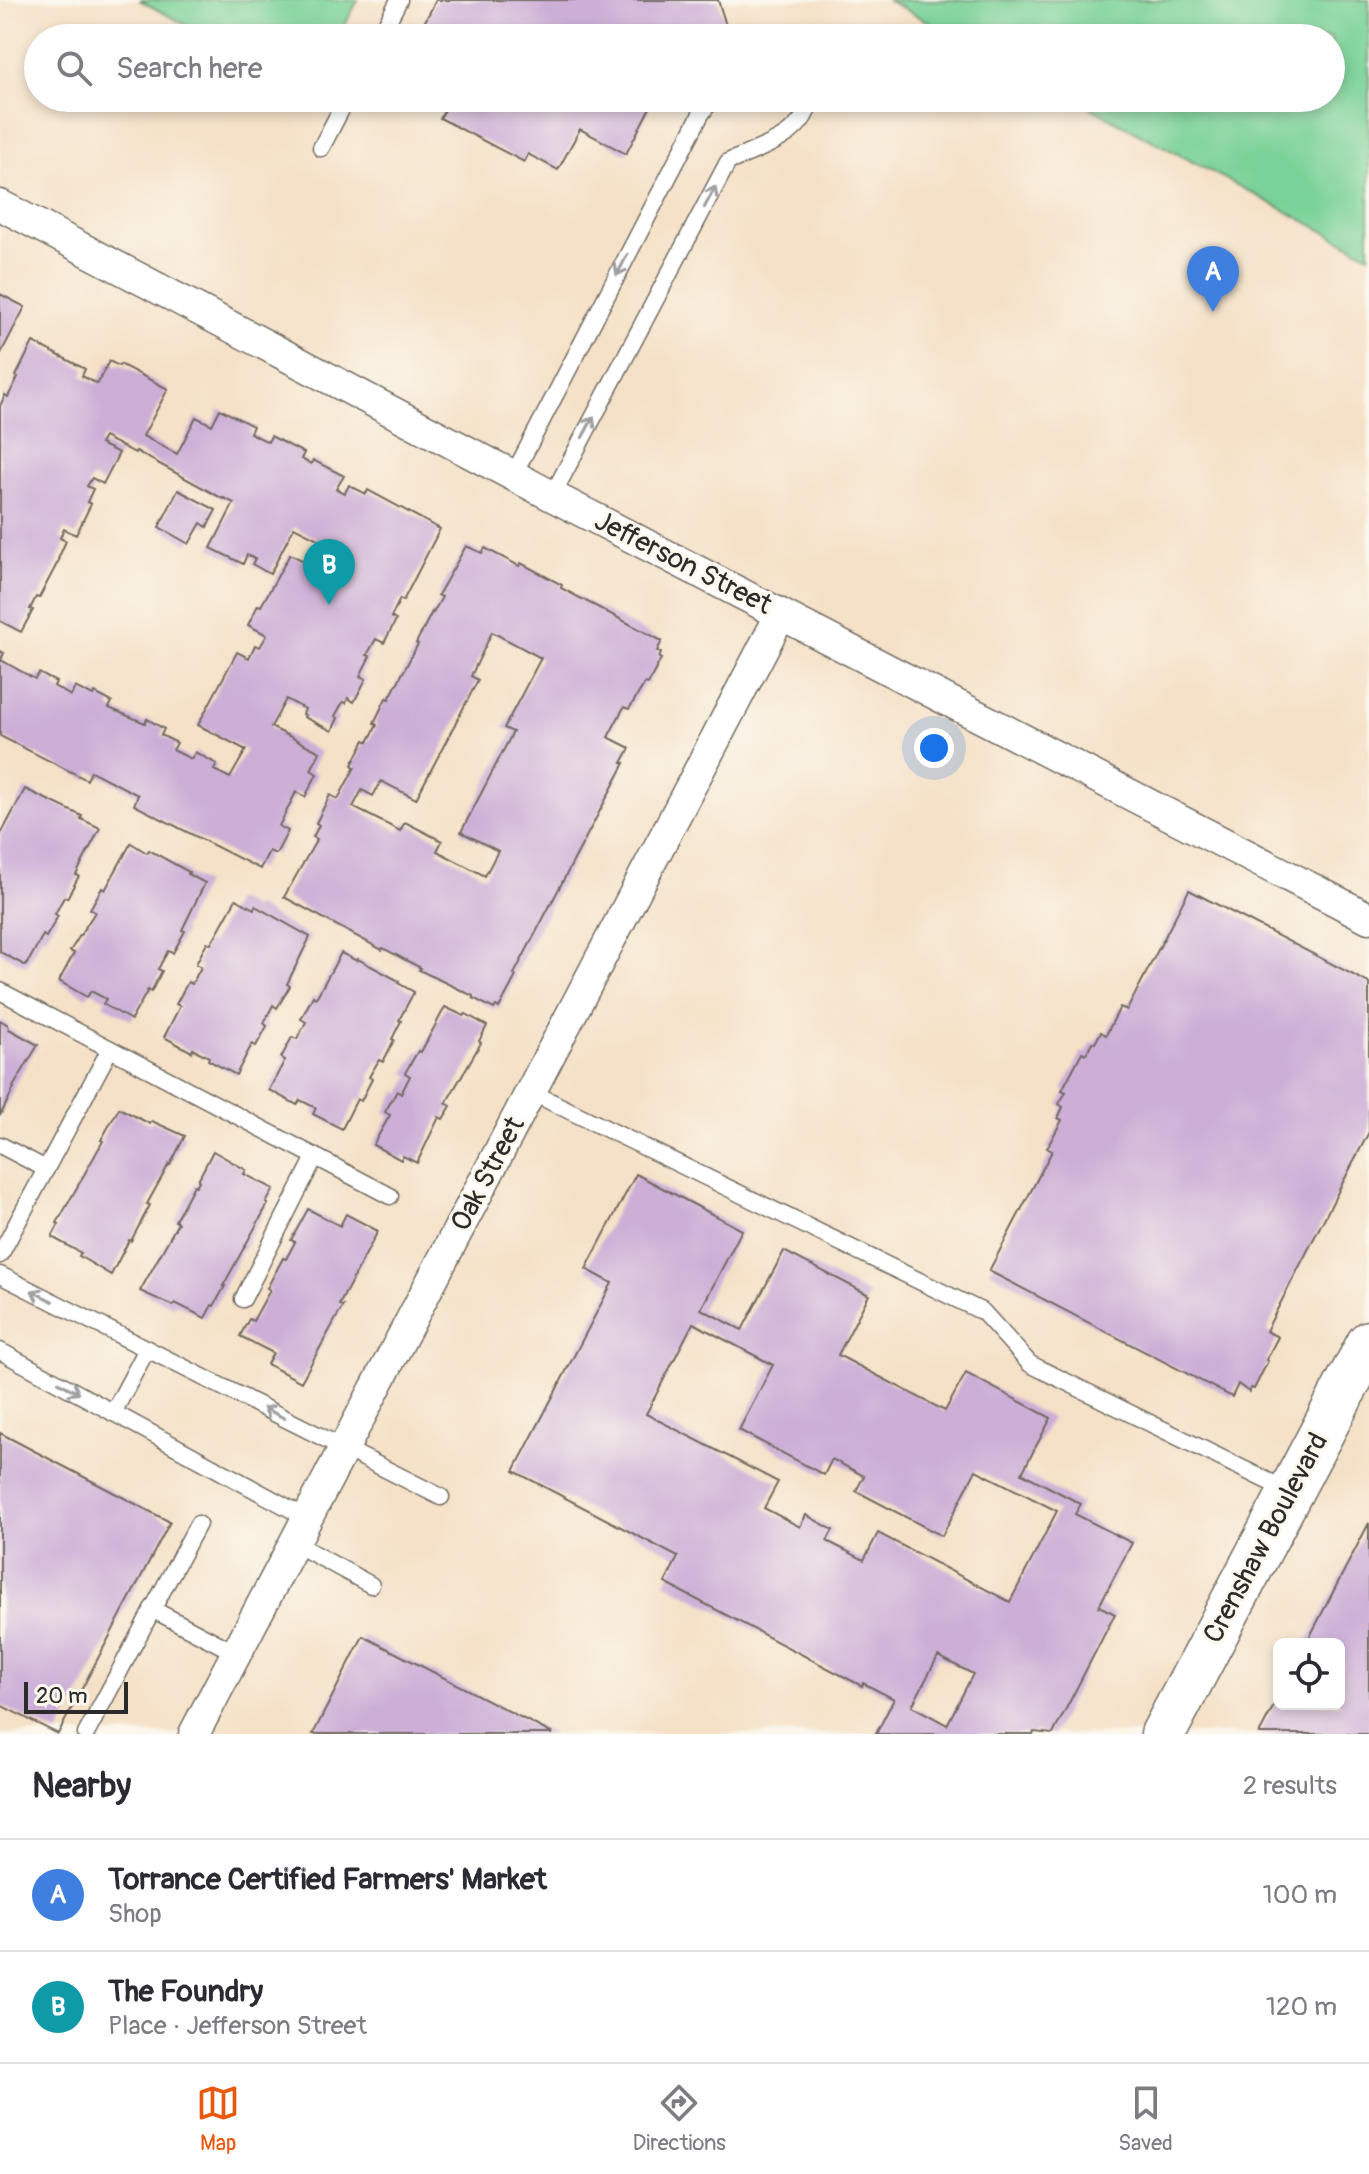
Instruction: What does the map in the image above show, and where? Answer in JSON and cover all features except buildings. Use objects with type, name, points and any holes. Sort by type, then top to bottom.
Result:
[{"type":"main road","name":"Crenshaw Boulevard","points":[[1163,1734],[1369,1343]]},
{"type":"street","name":"Jefferson Street","points":[[0,205],[552,496],[1369,918]]},
{"type":"street","name":"Oak Street","points":[[194,1734],[781,614]]},
{"type":"lane","points":[[386,24],[399,0]]},
{"type":"lane","points":[[321,148],[340,112]]},
{"type":"lane","points":[[514,474],[702,112]]},
{"type":"lane","points":[[552,496],[728,162],[783,137],[804,118],[806,112]]},
{"type":"lane","points":[[0,991],[390,1196]]},
{"type":"lane","points":[[0,1255],[110,1049]]},
{"type":"lane","points":[[531,1092],[983,1312],[1030,1364],[1291,1493]]},
{"type":"lane","points":[[0,1145],[46,1169]]},
{"type":"lane","points":[[243,1299],[315,1157]]},
{"type":"lane","points":[[0,1275],[441,1497]]},
{"type":"lane","points":[[113,1413],[147,1349]]},
{"type":"lane","points":[[0,1351],[113,1413],[300,1531],[371,1585]]},
{"type":"lane","points":[[86,1734],[198,1524]]},
{"type":"lane","points":[[152,1609],[236,1653]]},
{"type":"green space","points":[[139,0],[358,0],[345,24],[184,24]]},
{"type":"green space","points":[[887,0],[1369,0],[1369,255],[1098,112],[1345,112],[1345,24],[932,24]]},
{"type":"place","name":"Torrance Certified Farmers' Market","points":[[1213,312]]},
{"type":"place","name":"The Foundry","points":[[329,605]]}]
